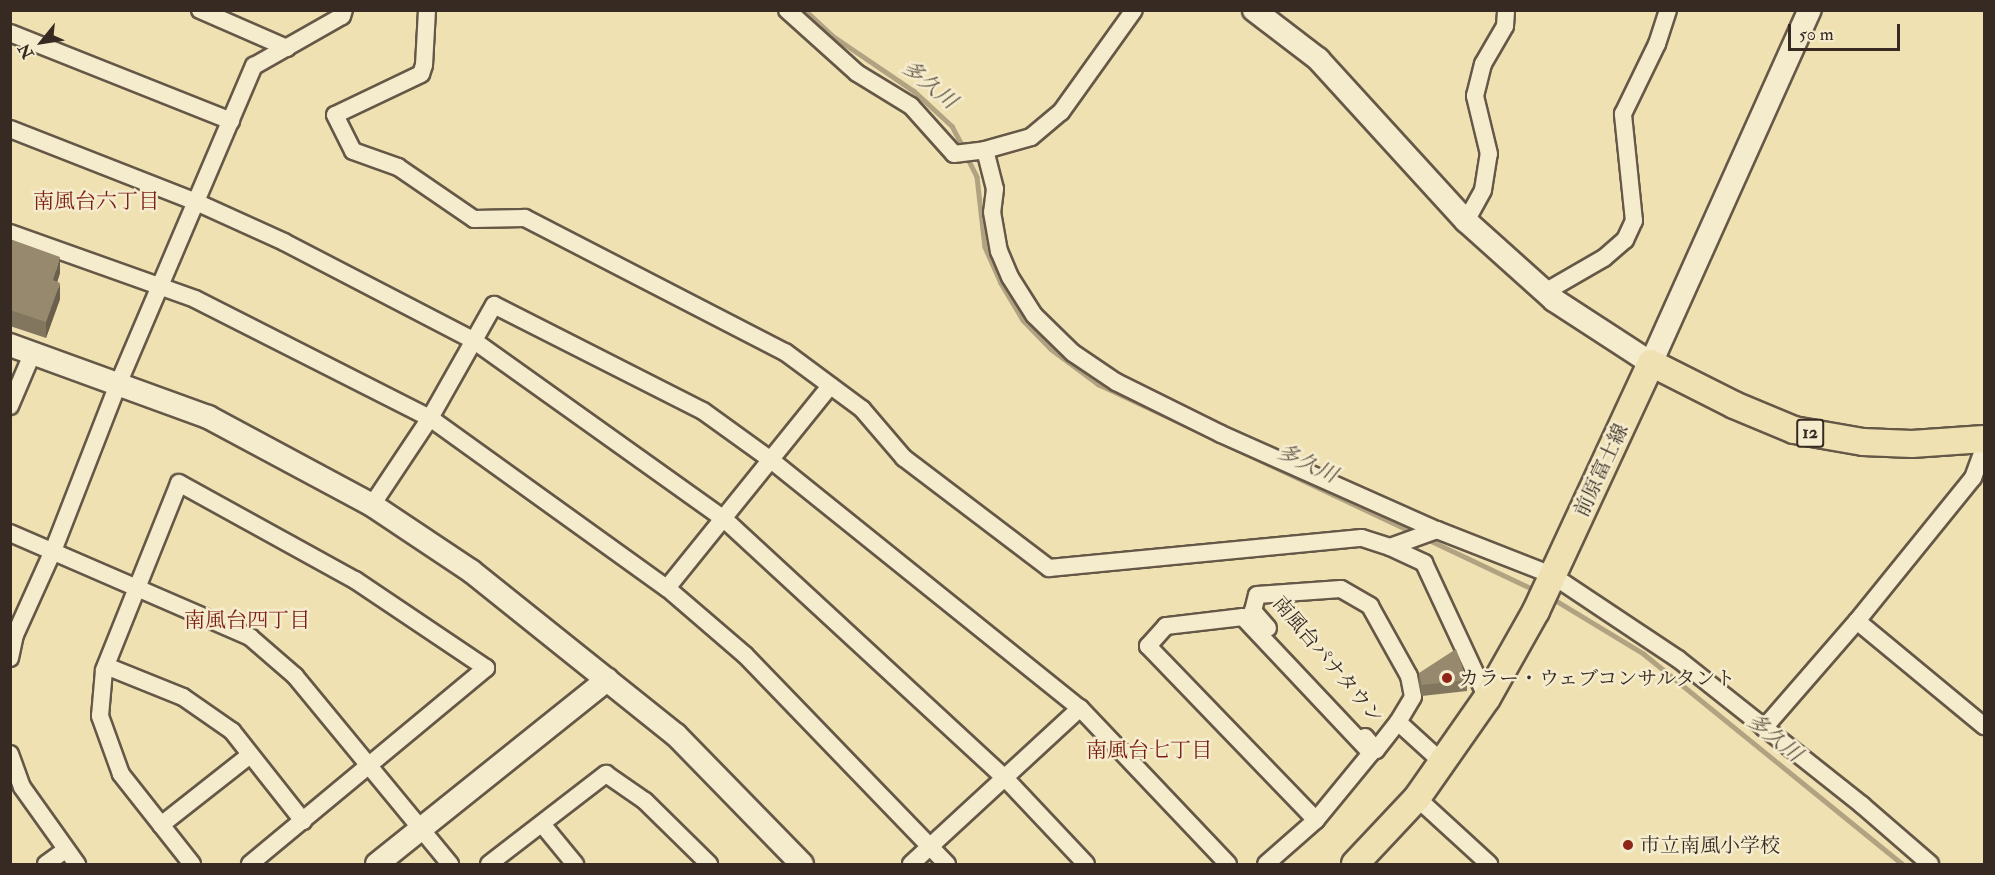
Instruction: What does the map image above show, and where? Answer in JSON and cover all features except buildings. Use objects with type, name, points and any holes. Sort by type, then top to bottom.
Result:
[{"type":"main road","name":"12","points":[[1651,363],[1734,405],[1794,430],[1863,442],[1912,444],[1984,439]]},
{"type":"main road","name":"前原富士線","points":[[1355,864],[1417,798],[1443,764],[1487,698],[1536,611],[1651,363]]},
{"type":"street","points":[[200,10],[288,48]]},
{"type":"street","points":[[10,658],[15,635],[53,551],[119,382],[254,66],[342,16],[344,10]]},
{"type":"street","points":[[427,10],[424,66],[421,74],[335,115],[353,151],[398,167],[474,219],[525,218],[785,352],[862,409],[904,458],[1049,568],[1362,538],[1390,547],[1424,563],[1487,698]]},
{"type":"street","points":[[787,10],[857,73],[911,106],[954,154],[979,151],[1031,137],[1061,112],[1134,10]]},
{"type":"street","points":[[1254,10],[1318,59],[1466,221],[1545,292],[1651,363],[1810,10]]},
{"type":"street","points":[[1466,221],[1483,190],[1489,154],[1475,96],[1483,64],[1505,26],[1506,10]]},
{"type":"street","points":[[1545,292],[1604,258],[1625,240],[1634,221],[1623,114],[1657,44],[1668,10]]},
{"type":"street","points":[[10,33],[231,121]]},
{"type":"street","points":[[10,129],[196,202],[284,242],[473,340],[723,518],[1005,777],[1086,864]]},
{"type":"street","points":[[979,151],[995,189],[992,212],[999,251],[1034,315],[1073,353],[1116,382],[1168,409],[1431,533],[1552,575],[1678,659],[1862,805],[1930,864]]},
{"type":"street","points":[[10,233],[195,299],[430,418],[667,588],[745,655],[947,864]]},
{"type":"street","points":[[372,505],[430,418],[494,305],[703,411],[771,460],[1080,708],[1228,864]]},
{"type":"street","points":[[10,345],[119,382],[208,417],[372,505],[471,571],[676,735],[802,864]]},
{"type":"street","points":[[10,406],[33,352]]},
{"type":"street","points":[[667,588],[830,386]]},
{"type":"street","points":[[1764,728],[1857,621],[1973,478],[1984,448]]},
{"type":"street","points":[[192,864],[121,774],[100,716],[106,666],[179,483],[355,580],[486,668],[250,864]]},
{"type":"street","points":[[10,533],[250,637],[295,676],[369,767],[423,828],[450,864]]},
{"type":"street","points":[[1390,547],[1431,533]]},
{"type":"street","name":"南風台パナタウン","points":[[1341,589],[1370,606],[1400,653],[1409,676],[1413,697],[1398,722],[1376,750],[1253,611],[1257,595],[1341,589]]},
{"type":"street","points":[[1266,864],[1316,820],[1371,753],[1243,617],[1166,626],[1148,646],[1316,820]]},
{"type":"street","points":[[1857,621],[1984,726]]},
{"type":"street","points":[[106,666],[183,697],[232,731],[303,821]]},
{"type":"street","points":[[376,864],[608,680]]},
{"type":"street","points":[[911,864],[1080,708]]},
{"type":"street","name":"南風台パナタウン","points":[[1398,722],[1443,764]]},
{"type":"street","points":[[161,825],[250,755]]},
{"type":"street","points":[[12,764],[22,787],[77,864]]},
{"type":"street","points":[[489,864],[606,774],[645,801],[709,864]]},
{"type":"street","points":[[1417,798],[1489,864]]},
{"type":"street","points":[[542,824],[575,864]]},
{"type":"street","points":[[46,864],[65,850]]},
{"type":"waterway","name":"多久川","points":[[805,10],[833,36],[914,91],[952,126],[964,149]]},
{"type":"waterway","name":"多久川","points":[[967,157],[977,177],[985,247],[1001,283],[1023,320],[1051,349],[1098,384],[1415,533]]},
{"type":"waterway","name":"多久川","points":[[1425,538],[1537,591]]},
{"type":"waterway","name":"多久川","points":[[1550,597],[1644,654],[1902,864]]},
{"type":"place","name":"カラー・ウェブコンサルタント","points":[[1447,678]]},
{"type":"place","name":"市立南風小学校","points":[[1628,845]]},
{"type":"district","name":"南風台六丁目","points":[[96,202]]},
{"type":"district","name":"南風台四丁目","points":[[247,621]]},
{"type":"district","name":"南風台七丁目","points":[[1149,751]]}]
